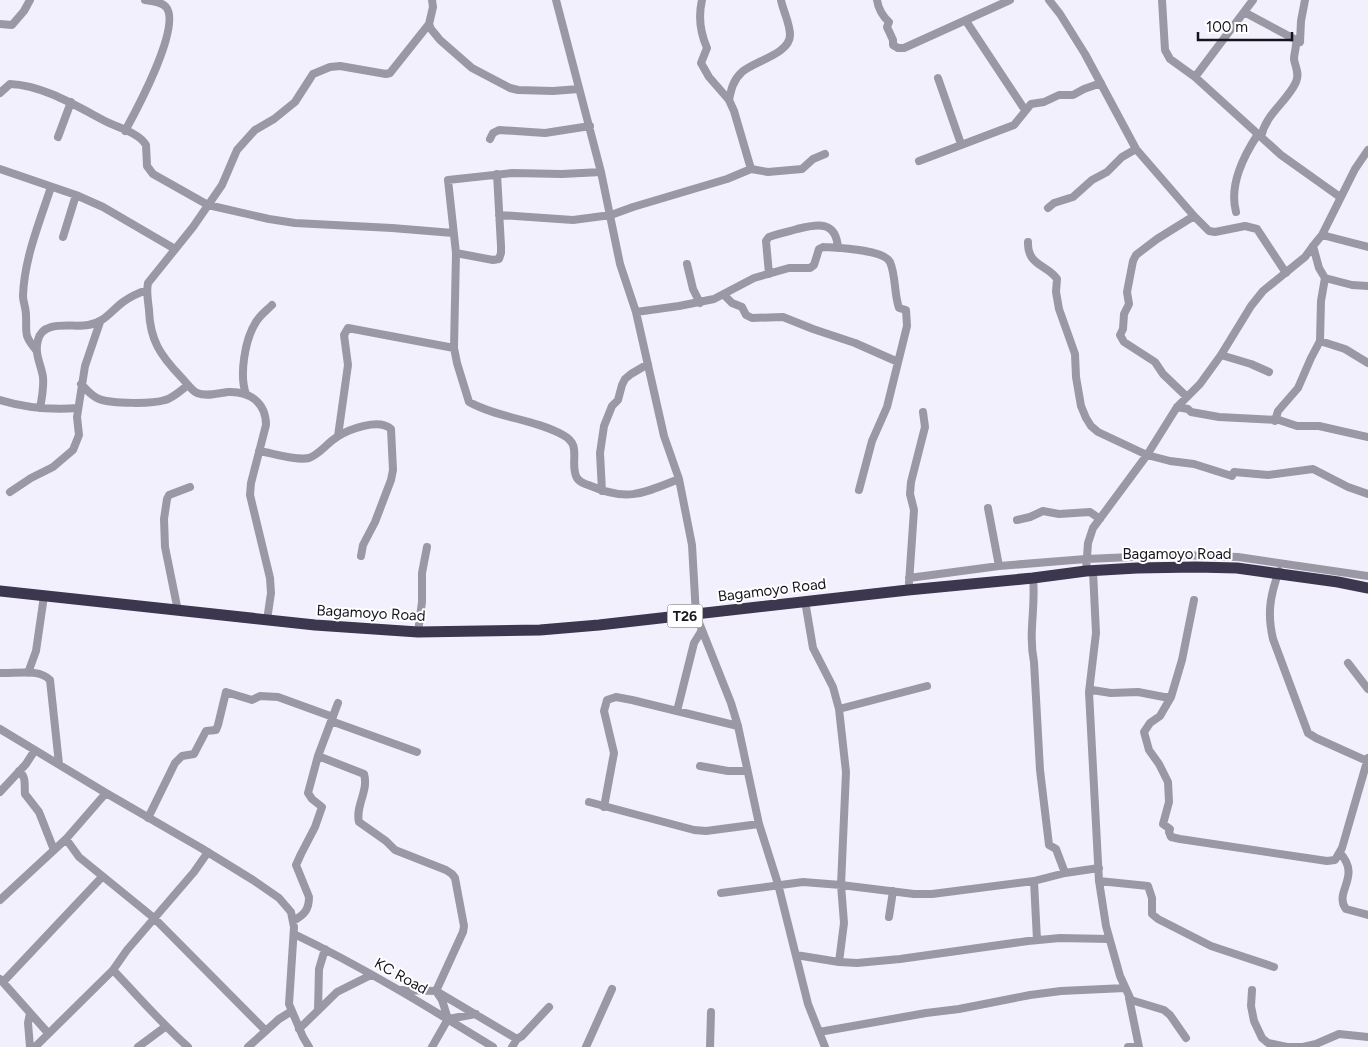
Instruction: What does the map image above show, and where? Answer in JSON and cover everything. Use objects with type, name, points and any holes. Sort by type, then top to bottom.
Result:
[{"type":"highway","name":"Bagamoyo Road","points":[[0,591],[267,620],[418,632],[540,630],[696,615],[805,601],[909,584],[1033,578],[1137,563],[1196,567],[1280,568],[1368,588]]},
{"type":"street","points":[[0,24],[12,25],[24,11],[30,0]]},
{"type":"street","points":[[125,131],[152,79],[167,35],[169,13],[167,8],[162,4],[145,0]]},
{"type":"street","points":[[267,620],[271,599],[270,578],[250,495],[251,483],[266,425],[262,406],[246,394],[227,392],[205,395],[194,391],[188,385],[161,355],[154,341],[149,324],[146,290],[148,283],[222,185],[237,150],[255,130],[274,119],[295,102],[313,74],[330,67],[340,66],[386,74],[390,73],[429,24],[433,7],[432,0]]},
{"type":"street","points":[[556,0],[590,126],[610,215],[614,242],[636,312],[664,436],[679,480],[692,545],[696,615],[731,703],[738,726],[759,824],[778,884],[808,1004],[825,1047]]},
{"type":"street","points":[[702,0],[699,21],[707,48],[701,63],[709,77],[729,100],[742,133],[751,169]]},
{"type":"street","points":[[729,100],[732,86],[742,72],[779,52],[787,44],[790,37],[789,28],[781,0]]},
{"type":"street","points":[[877,0],[885,19],[889,22],[887,27],[893,40],[893,45],[898,48],[904,48],[1010,0]]},
{"type":"street","points":[[1048,0],[1060,14],[1102,83],[1136,149],[1194,216],[1209,231],[1215,232],[1245,226],[1258,229],[1286,273]]},
{"type":"street","points":[[1162,0],[1165,50],[1170,59],[1194,77],[1281,155],[1340,197]]},
{"type":"street","points":[[1194,77],[1253,0]]},
{"type":"street","points":[[1236,212],[1233,196],[1246,154],[1296,82],[1298,72],[1294,57],[1296,44],[1300,42],[1301,22],[1306,0]]},
{"type":"street","points":[[1244,12],[1300,42]]},
{"type":"street","points":[[966,21],[1025,110]]},
{"type":"street","points":[[429,24],[435,34],[463,61],[482,74],[510,88],[539,91],[579,88]]},
{"type":"street","points":[[938,78],[961,144]]},
{"type":"street","points":[[919,161],[1014,125],[1031,104],[1044,102],[1059,95],[1073,95],[1102,83]]},
{"type":"street","points":[[0,93],[10,84],[43,92],[71,102],[140,138],[146,145],[147,166],[153,174],[208,205],[246,215],[295,223],[453,233]]},
{"type":"street","points":[[58,137],[71,102]]},
{"type":"street","points":[[490,139],[493,133],[499,130],[545,133],[590,126]]},
{"type":"street","points":[[1048,208],[1054,203],[1073,197],[1092,180],[1108,172],[1122,157],[1136,149]]},
{"type":"street","points":[[1139,1047],[1128,996],[1120,976],[1106,926],[1099,882],[1089,692],[1097,619],[1090,571],[1086,559],[1088,543],[1093,528],[1147,455],[1177,407],[1200,384],[1251,306],[1264,291],[1305,257],[1322,234],[1355,169],[1368,150]]},
{"type":"street","points":[[499,215],[572,220],[610,215],[727,179],[751,169],[768,172],[802,169],[813,159],[825,154]]},
{"type":"street","points":[[0,169],[76,195],[112,212],[175,248]]},
{"type":"street","points":[[601,172],[497,174],[448,180],[456,253],[454,348],[457,363],[469,402],[554,431],[569,438],[574,446],[577,479],[602,491],[622,496],[658,488],[679,480]]},
{"type":"street","points":[[456,253],[492,260],[499,259],[501,246],[497,174]]},
{"type":"street","points":[[40,408],[43,380],[36,350],[25,334],[26,313],[23,298],[24,280],[31,252],[51,186]]},
{"type":"street","points":[[63,237],[76,195]]},
{"type":"street","points":[[1187,397],[1163,374],[1155,362],[1124,342],[1120,335],[1123,329],[1124,314],[1129,304],[1127,292],[1136,255],[1157,239],[1194,216]]},
{"type":"street","points":[[769,274],[766,245],[769,237],[818,224],[833,231],[837,239],[838,248]]},
{"type":"street","points":[[1322,234],[1368,247]]},
{"type":"street","points":[[1028,242],[1034,260],[1057,279],[1058,301],[1075,354],[1080,398],[1086,418],[1098,432],[1147,455],[1170,461],[1194,464],[1232,476],[1234,472],[1268,475],[1313,470],[1348,487],[1368,494]]},
{"type":"street","points":[[1275,421],[1278,411],[1298,388],[1320,341],[1321,301],[1325,278],[1319,268],[1313,246]]},
{"type":"street","points":[[636,312],[700,303],[724,295],[754,278],[789,268],[812,267],[819,249],[823,247],[881,255],[890,263],[899,308],[906,310],[907,326],[887,407],[872,441],[859,490]]},
{"type":"street","points":[[687,264],[693,289],[700,303]]},
{"type":"street","points":[[1325,278],[1352,285],[1368,286]]},
{"type":"street","points":[[36,350],[39,336],[45,329],[59,326],[90,325],[100,322],[123,302],[146,290]]},
{"type":"street","points":[[724,295],[732,303],[742,307],[746,315],[752,318],[783,317],[813,330],[855,343],[898,362]]},
{"type":"street","points":[[246,394],[242,382],[242,372],[249,339],[257,320],[272,305]]},
{"type":"street","points":[[10,492],[31,478],[53,467],[72,453],[79,435],[77,425],[81,384],[100,322]]},
{"type":"street","points":[[338,436],[348,365],[344,336],[348,328],[454,348]]},
{"type":"street","points":[[1320,341],[1345,349],[1368,364]]},
{"type":"street","points":[[1220,355],[1252,364],[1269,372]]},
{"type":"street","points":[[602,491],[600,453],[604,426],[612,406],[618,400],[625,380],[648,364]]},
{"type":"street","points":[[81,384],[90,394],[99,399],[114,402],[167,400],[188,385]]},
{"type":"street","points":[[0,400],[17,405],[40,408],[78,408]]},
{"type":"street","points":[[1177,407],[1188,408],[1191,412],[1219,417],[1279,420],[1297,426],[1319,426],[1368,438]]},
{"type":"street","points":[[923,412],[925,427],[911,482],[910,494],[914,510],[909,584],[999,566],[1086,559],[1137,563]]},
{"type":"street","points":[[259,451],[304,459],[316,454],[338,436],[362,426],[374,424],[391,428],[393,470],[391,480],[361,556]]},
{"type":"street","points":[[178,611],[165,547],[164,519],[169,495],[190,487]]},
{"type":"street","points":[[988,508],[999,566]]},
{"type":"street","points":[[1017,520],[1043,511],[1059,514],[1090,512],[1100,519]]},
{"type":"street","points":[[418,632],[422,602],[422,573],[427,548]]},
{"type":"street","points":[[1194,600],[1182,660],[1172,696],[1160,716],[1150,723],[1144,732],[1149,750],[1168,782],[1169,802],[1163,824],[1170,830],[1171,836],[1180,839],[1326,861],[1335,860],[1340,853],[1367,759],[1308,734],[1273,639],[1269,613],[1270,599],[1280,568],[1368,576]]},
{"type":"street","points":[[1033,578],[1034,604],[1030,644],[1034,662],[1040,770],[1049,845],[1056,849],[1065,873]]},
{"type":"street","points":[[28,673],[36,651],[44,596]]},
{"type":"street","points":[[805,601],[813,648],[833,687],[839,709],[846,772],[841,885],[844,923],[839,962]]},
{"type":"street","points":[[678,711],[694,643],[702,630]]},
{"type":"street","points":[[1348,663],[1368,689]]},
{"type":"street","points":[[0,674],[28,673],[44,676],[50,680],[59,764]]},
{"type":"street","points":[[839,709],[927,686]]},
{"type":"street","points":[[1089,692],[1092,690],[1111,693],[1138,692],[1164,697],[1172,696]]},
{"type":"street","points":[[148,818],[175,763],[182,756],[194,754],[206,731],[216,730],[226,692],[252,700],[260,696],[278,697],[417,752]]},
{"type":"street","points":[[604,807],[614,753],[604,711],[607,700],[616,697],[738,726]]},
{"type":"street","points":[[293,921],[305,914],[309,903],[309,897],[296,865],[315,827],[322,807],[308,793],[318,756],[338,703]]},
{"type":"street","points":[[0,728],[106,793],[208,852],[279,898],[291,912],[293,921],[294,934],[289,1004],[309,1047]]},
{"type":"street","points":[[0,792],[26,764],[35,750]]},
{"type":"street","points":[[318,756],[364,774],[364,791],[358,815],[359,822],[395,850],[449,872],[455,878],[464,926],[463,932],[436,991]]},
{"type":"street","points":[[700,766],[728,771],[747,771]]},
{"type":"street","points":[[19,771],[23,774],[26,784],[25,794],[39,812],[54,850]]},
{"type":"street","points":[[0,900],[66,839],[106,793]]},
{"type":"street","points":[[589,802],[694,830],[706,831],[759,824]]},
{"type":"street","points":[[66,839],[79,857],[154,918],[265,1030]]},
{"type":"street","points":[[35,1047],[113,970],[127,950],[208,852]]},
{"type":"street","points":[[1340,853],[1348,864],[1349,870],[1342,902],[1346,909],[1368,915]]},
{"type":"street","points":[[721,893],[803,882],[932,894],[980,890],[1099,868]]},
{"type":"street","points":[[48,1033],[2,980],[102,877]]},
{"type":"street","points":[[1034,881],[1037,940]]},
{"type":"street","points":[[1099,882],[1148,886],[1152,898],[1152,914],[1158,919],[1211,946],[1274,967]]},
{"type":"street","points":[[890,917],[894,891]]},
{"type":"street","name":"KC Road","points":[[294,934],[398,990],[493,1047]]},
{"type":"street","points":[[796,955],[839,962],[900,958],[1037,940],[1109,938]]},
{"type":"street","points":[[318,1010],[319,969],[325,949]]},
{"type":"street","points":[[113,970],[152,1010],[165,1027],[188,1047]]},
{"type":"street","points":[[299,1028],[341,989],[371,975]]},
{"type":"street","points":[[819,1032],[959,1009],[1030,995],[1061,991],[1125,988]]},
{"type":"street","points":[[586,1047],[612,989]]},
{"type":"street","points":[[398,990],[436,991],[517,1038]]},
{"type":"street","points":[[1252,990],[1251,1006],[1254,1021],[1262,1038],[1268,1042],[1287,1047],[1303,1047],[1316,1044],[1339,1034],[1368,1037]]},
{"type":"street","points":[[432,1047],[448,1019],[442,1000],[436,991]]},
{"type":"street","points":[[1128,996],[1134,1002],[1156,1008],[1170,1015],[1186,1038]]},
{"type":"street","points":[[512,1047],[517,1038],[522,1036],[549,1007]]},
{"type":"street","points":[[248,1047],[265,1030],[292,1011]]},
{"type":"street","points":[[710,1047],[711,1012]]},
{"type":"street","points":[[30,1013],[28,1023],[30,1047]]},
{"type":"street","points":[[448,1019],[476,1014]]},
{"type":"street","points":[[138,1047],[165,1027]]},
{"type":"street","points":[[1128,1047],[1134,1047]]}]
